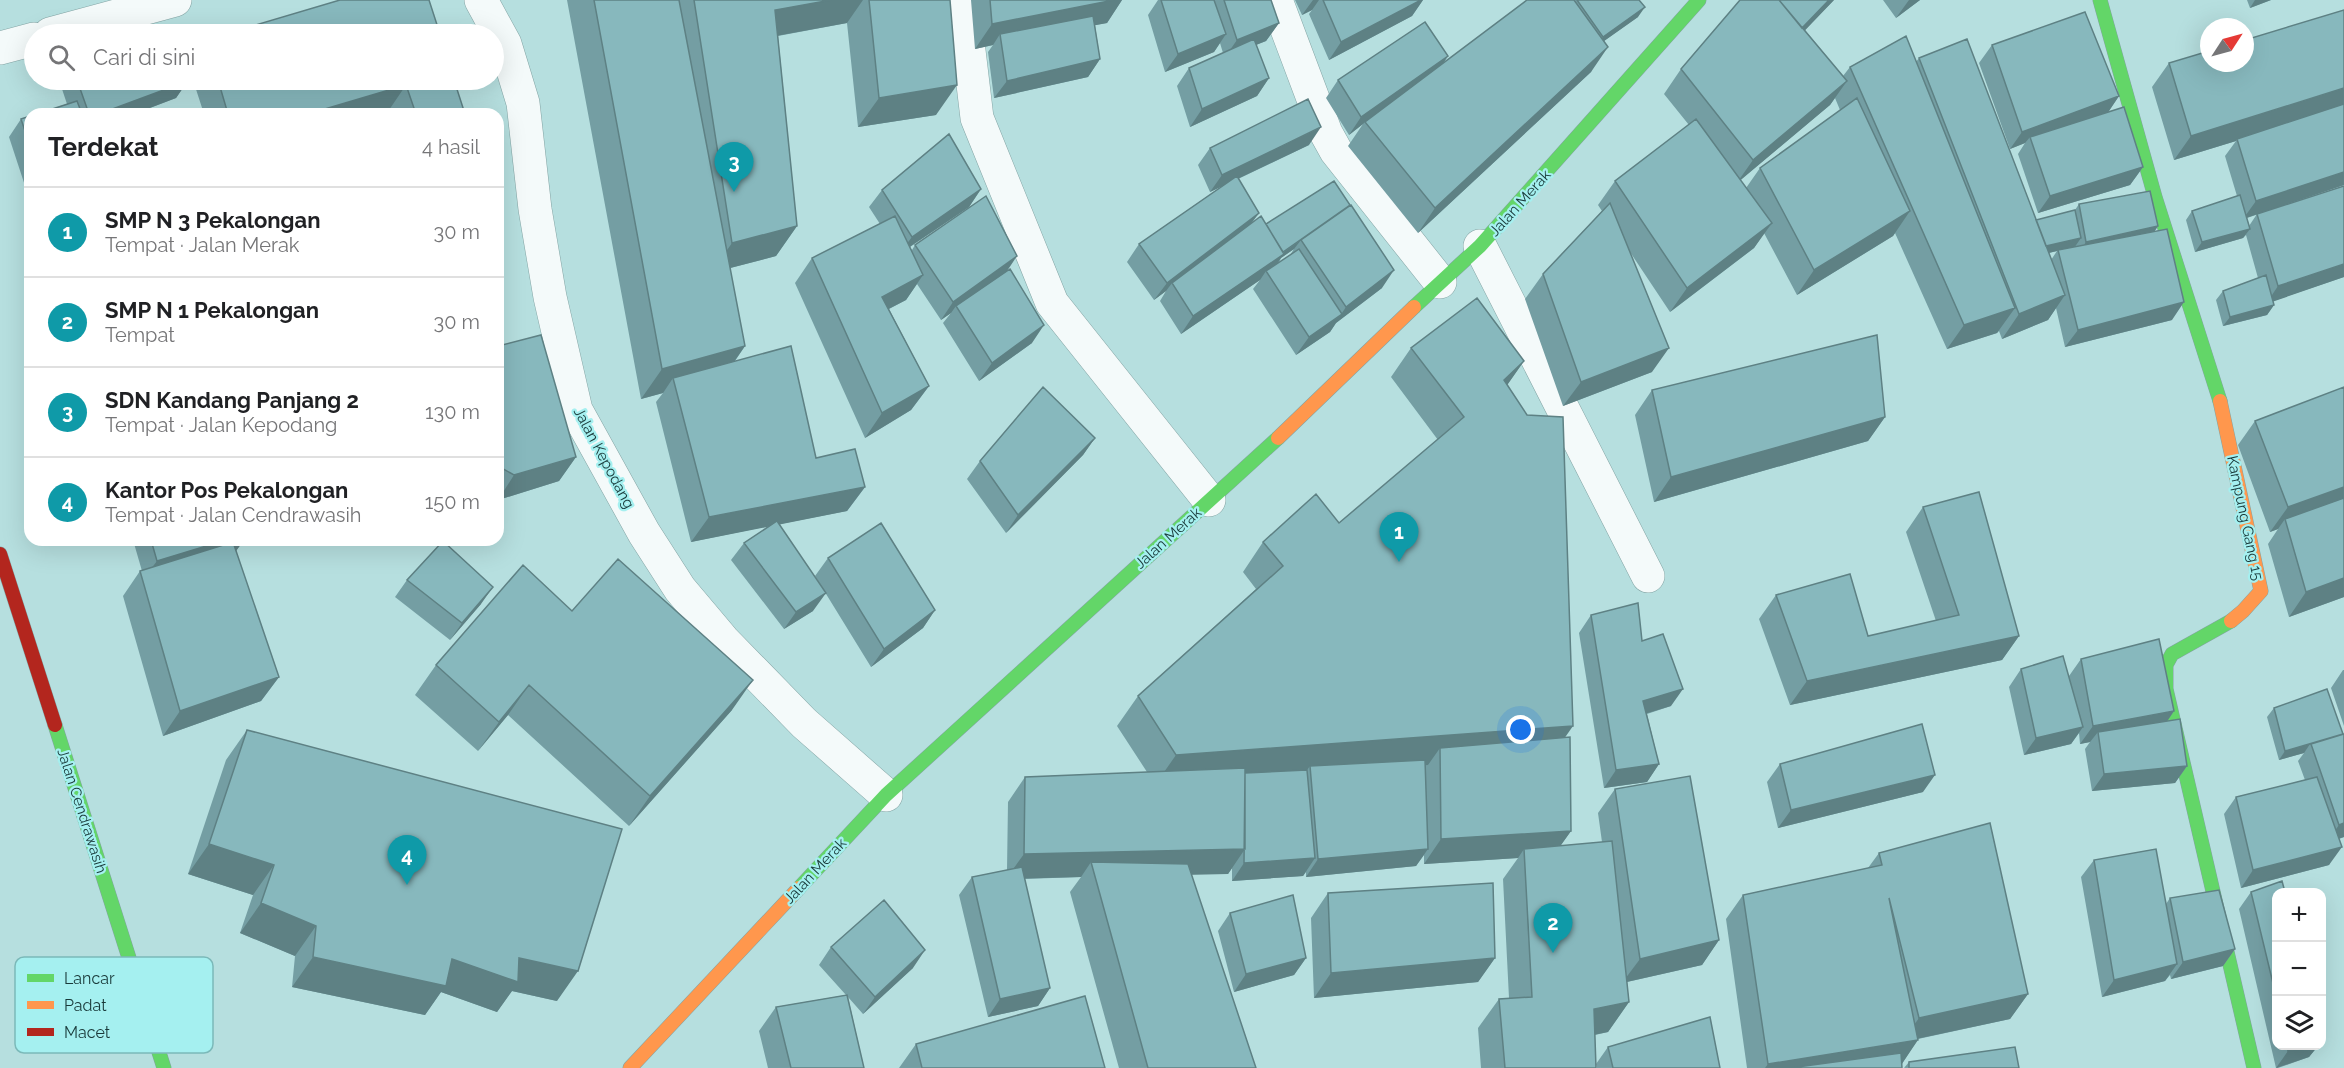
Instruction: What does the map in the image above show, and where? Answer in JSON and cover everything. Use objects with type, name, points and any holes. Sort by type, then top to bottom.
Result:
[{"type":"street","points":[[87,24],[175,0]]},
{"type":"street","name":"Jalan Kepodang","points":[[481,0],[494,24]]},
{"type":"street","points":[[963,0],[977,118],[1052,303],[1209,500]]},
{"type":"street","points":[[1276,0],[1326,133],[1336,151],[1440,282]]},
{"type":"street","name":"Jalan Merak","points":[[630,1068],[886,795],[1314,405],[1480,246],[1603,111],[1699,0]]},
{"type":"street","name":"Kampung Gang 15","points":[[2100,0],[2156,197],[2223,412],[2261,591],[2254,602],[2238,617],[2172,654],[2166,664],[2166,689],[2254,1068]]},
{"type":"street","points":[[0,48],[24,42]]},
{"type":"street","name":"Jalan Kepodang","points":[[504,42],[523,103],[535,209],[550,297],[576,410],[644,533],[680,589],[723,640],[804,723],[886,795]]},
{"type":"street","points":[[1480,246],[1648,576]]},
{"type":"street","name":"Jalan Cendrawasih","points":[[0,554],[129,957]]},
{"type":"street","name":"Jalan Cendrawasih","points":[[159,1053],[164,1068]]},
{"type":"building","points":[[340,0],[429,0],[437,24],[259,24]]},
{"type":"building","points":[[594,0],[679,0],[745,346],[662,369]]},
{"type":"building","points":[[694,0],[831,0],[775,10],[797,226],[732,243]]},
{"type":"building","points":[[869,0],[950,0],[957,85],[879,98]]},
{"type":"building","points":[[990,0],[1114,0],[992,24]]},
{"type":"building","points":[[1161,0],[1214,0],[1226,34],[1178,54]]},
{"type":"building","points":[[1224,0],[1271,0],[1279,23],[1237,40]]},
{"type":"building","points":[[1323,0],[1421,0],[1341,42]]},
{"type":"building","points":[[1527,0],[1574,0],[1608,47],[1435,208],[1365,122]]},
{"type":"building","points":[[1577,0],[1639,0],[1645,7],[1603,37]]},
{"type":"building","points":[[1740,0],[1779,0],[1847,81],[1753,160],[1681,69]]},
{"type":"building","points":[[1779,0],[1829,0],[1802,28]]},
{"type":"building","points":[[2344,10],[2344,88],[2191,136],[2169,63],[2200,54],[2200,72],[2254,72],[2254,37]]},
{"type":"building","points":[[2085,12],[2119,96],[2022,132],[1992,45]]},
{"type":"building","points":[[1093,16],[1100,59],[1007,81],[1000,34]]},
{"type":"building","points":[[1425,22],[1448,56],[1361,117],[1338,80]]},
{"type":"building","points":[[1906,36],[2015,308],[1964,325],[1850,67]]},
{"type":"building","points":[[1254,39],[1269,78],[1202,109],[1189,68]]},
{"type":"building","points":[[1967,39],[2065,295],[2019,314],[1919,58]]},
{"type":"building","points":[[81,90],[164,90],[115,108],[87,108]]},
{"type":"building","points":[[221,90],[389,90],[328,108],[226,108]]},
{"type":"building","points":[[408,90],[457,90],[463,108],[414,108]]},
{"type":"building","points":[[1857,98],[1910,211],[1814,270],[1760,168]]},
{"type":"building","points":[[1308,99],[1321,127],[1222,175],[1210,148]]},
{"type":"building","points":[[77,101],[80,108],[55,108]]},
{"type":"building","points":[[2344,104],[2344,172],[2256,201],[2237,139]]},
{"type":"building","points":[[2124,107],[2143,167],[2050,196],[2030,137]]},
{"type":"building","points":[[1696,119],[1772,223],[1687,288],[1615,181]]},
{"type":"building","points":[[949,134],[981,189],[912,237],[882,190]]},
{"type":"building","points":[[1237,176],[1259,213],[1167,283],[1139,244]]},
{"type":"building","points":[[1334,181],[1350,205],[1283,252],[1266,224]]},
{"type":"building","points":[[2344,186],[2344,264],[2278,286],[2257,214]]},
{"type":"building","points":[[2150,191],[2158,226],[2086,242],[2079,204]]},
{"type":"building","points":[[2240,195],[2250,229],[2202,242],[2192,211]]},
{"type":"building","points":[[986,196],[1017,256],[953,302],[915,245]]},
{"type":"building","points":[[1610,203],[1669,348],[1581,382],[1543,274]]},
{"type":"building","points":[[1351,205],[1394,270],[1346,307],[1301,240]]},
{"type":"building","points":[[2075,210],[2081,238],[2046,246],[2036,220]]},
{"type":"building","points":[[895,216],[923,275],[882,297],[929,386],[882,413],[812,258]]},
{"type":"building","points":[[1261,216],[1284,254],[1193,316],[1172,283]]},
{"type":"building","points":[[2167,229],[2184,302],[2078,330],[2058,250]]},
{"type":"building","points":[[1299,249],[1342,314],[1309,337],[1266,271]]},
{"type":"building","points":[[1010,269],[1044,325],[992,363],[956,306]]},
{"type":"building","points":[[2266,275],[2274,305],[2230,317],[2223,291]]},
{"type":"building","points":[[1477,298],[1524,361],[1504,380],[1527,415],[1563,417],[1573,726],[1176,755],[1138,696],[1283,566],[1263,542],[1316,494],[1339,523],[1464,417],[1411,348]]},
{"type":"building","points":[[541,335],[576,457],[514,475],[504,469],[504,344]]},
{"type":"building","points":[[1877,335],[1885,417],[1671,477],[1652,390]]},
{"type":"building","points":[[791,346],[816,458],[855,449],[865,487],[709,517],[673,378]]},
{"type":"building","points":[[1043,387],[1095,438],[1018,515],[980,461]]},
{"type":"building","points":[[2344,387],[2344,487],[2288,507],[2255,421]]},
{"type":"building","points":[[1979,492],[2019,636],[1807,681],[1776,595],[1850,574],[1868,636],[1959,615],[1923,507]]},
{"type":"building","points":[[2344,498],[2344,578],[2306,592],[2285,519]]},
{"type":"building","points":[[777,521],[826,593],[796,612],[744,543]]},
{"type":"building","points":[[881,523],[935,610],[884,649],[828,558]]},
{"type":"building","points":[[153,546],[206,546],[157,561]]},
{"type":"building","points":[[220,546],[234,546],[279,677],[180,711],[140,571]]},
{"type":"building","points":[[438,546],[448,546],[493,587],[462,623],[407,580]]},
{"type":"building","points":[[618,559],[753,680],[650,796],[529,685],[499,722],[436,665],[523,565],[572,611]]},
{"type":"building","points":[[1638,603],[1642,641],[1663,634],[1683,689],[1643,701],[1659,764],[1616,770],[1591,615]]},
{"type":"building","points":[[2159,639],[2174,711],[2093,726],[2081,659]]},
{"type":"building","points":[[2063,656],[2083,727],[2036,738],[2021,669]]},
{"type":"building","points":[[2327,689],[2343,734],[2285,751],[2274,708]]},
{"type":"building","points":[[2180,719],[2187,766],[2104,774],[2098,732]]},
{"type":"building","points":[[1922,724],[1935,775],[1791,810],[1780,764]]},
{"type":"building","points":[[247,730],[622,829],[578,971],[519,958],[518,982],[452,959],[446,986],[313,957],[316,926],[261,903],[274,865],[209,844]]},
{"type":"building","points":[[2344,734],[2344,823],[2339,825],[2311,744]]},
{"type":"building","points":[[1570,737],[1571,831],[1441,839],[1440,748]]},
{"type":"building","points":[[1425,760],[1428,849],[1318,859],[1310,766]]},
{"type":"building","points":[[1245,768],[1245,849],[1024,854],[1025,777]]},
{"type":"building","points":[[1307,770],[1315,858],[1244,863],[1245,773]]},
{"type":"building","points":[[1690,776],[1719,940],[1640,959],[1615,789]]},
{"type":"building","points":[[2317,777],[2342,847],[2253,870],[2236,797]]},
{"type":"building","points":[[1990,823],[2028,994],[1919,1018],[1889,898],[1918,1040],[1768,1064],[1743,895],[1882,865],[1879,853]]},
{"type":"building","points":[[1612,841],[1629,1002],[1594,1009],[1596,1068],[1505,1068],[1499,999],[1532,997],[1524,849]]},
{"type":"building","points":[[2156,849],[2177,964],[2114,980],[2094,860]]},
{"type":"building","points":[[1091,862],[1188,864],[1256,1068],[1148,1068]]},
{"type":"building","points":[[1022,867],[1050,988],[1000,999],[972,877]]},
{"type":"building","points":[[2282,881],[2284,888],[2272,888],[2272,979],[2251,892]]},
{"type":"building","points":[[1493,883],[1495,958],[1331,973],[1328,893]]},
{"type":"building","points":[[2219,890],[2235,949],[2183,962],[2170,898]]},
{"type":"building","points":[[1293,895],[1306,958],[1246,974],[1230,913]]},
{"type":"building","points":[[884,900],[925,950],[875,997],[831,947]]},
{"type":"building","points":[[847,995],[864,1068],[791,1068],[776,1007]]},
{"type":"building","points":[[1085,996],[1105,1068],[922,1068],[916,1044]]},
{"type":"building","points":[[1710,1017],[1720,1068],[1613,1068],[1608,1047]]},
{"type":"building","points":[[2015,1047],[2019,1068],[1909,1068],[1909,1062]]},
{"type":"building","points":[[1901,1053],[1902,1068],[1790,1068]]},
{"type":"traffic: fast","points":[[1414,307],[1480,246],[1699,0]]},
{"type":"traffic: fast","points":[[2100,0],[2155,197],[2220,401]]},
{"type":"traffic: fast","points":[[799,888],[886,795],[1278,438]]},
{"type":"traffic: fast","points":[[2231,621],[2172,654],[2166,665],[2166,689],[2254,1068]]},
{"type":"traffic: fast","points":[[55,725],[129,957]]},
{"type":"traffic: fast","points":[[159,1053],[164,1068]]},
{"type":"traffic: slow","points":[[1278,438],[1414,307]]},
{"type":"traffic: slow","points":[[2220,401],[2261,591],[2231,621]]},
{"type":"traffic: slow","points":[[630,1068],[799,888]]},
{"type":"traffic: jam","points":[[0,554],[55,725]]},
{"type":"place","name":"SDN Kandang Panjang 2","points":[[734,192]]},
{"type":"place","name":"SMP N 3 Pekalongan","points":[[1399,562]]},
{"type":"place","name":"Kantor Pos Pekalongan","points":[[407,885]]},
{"type":"place","name":"SMP N 1 Pekalongan","points":[[1553,953]]}]
